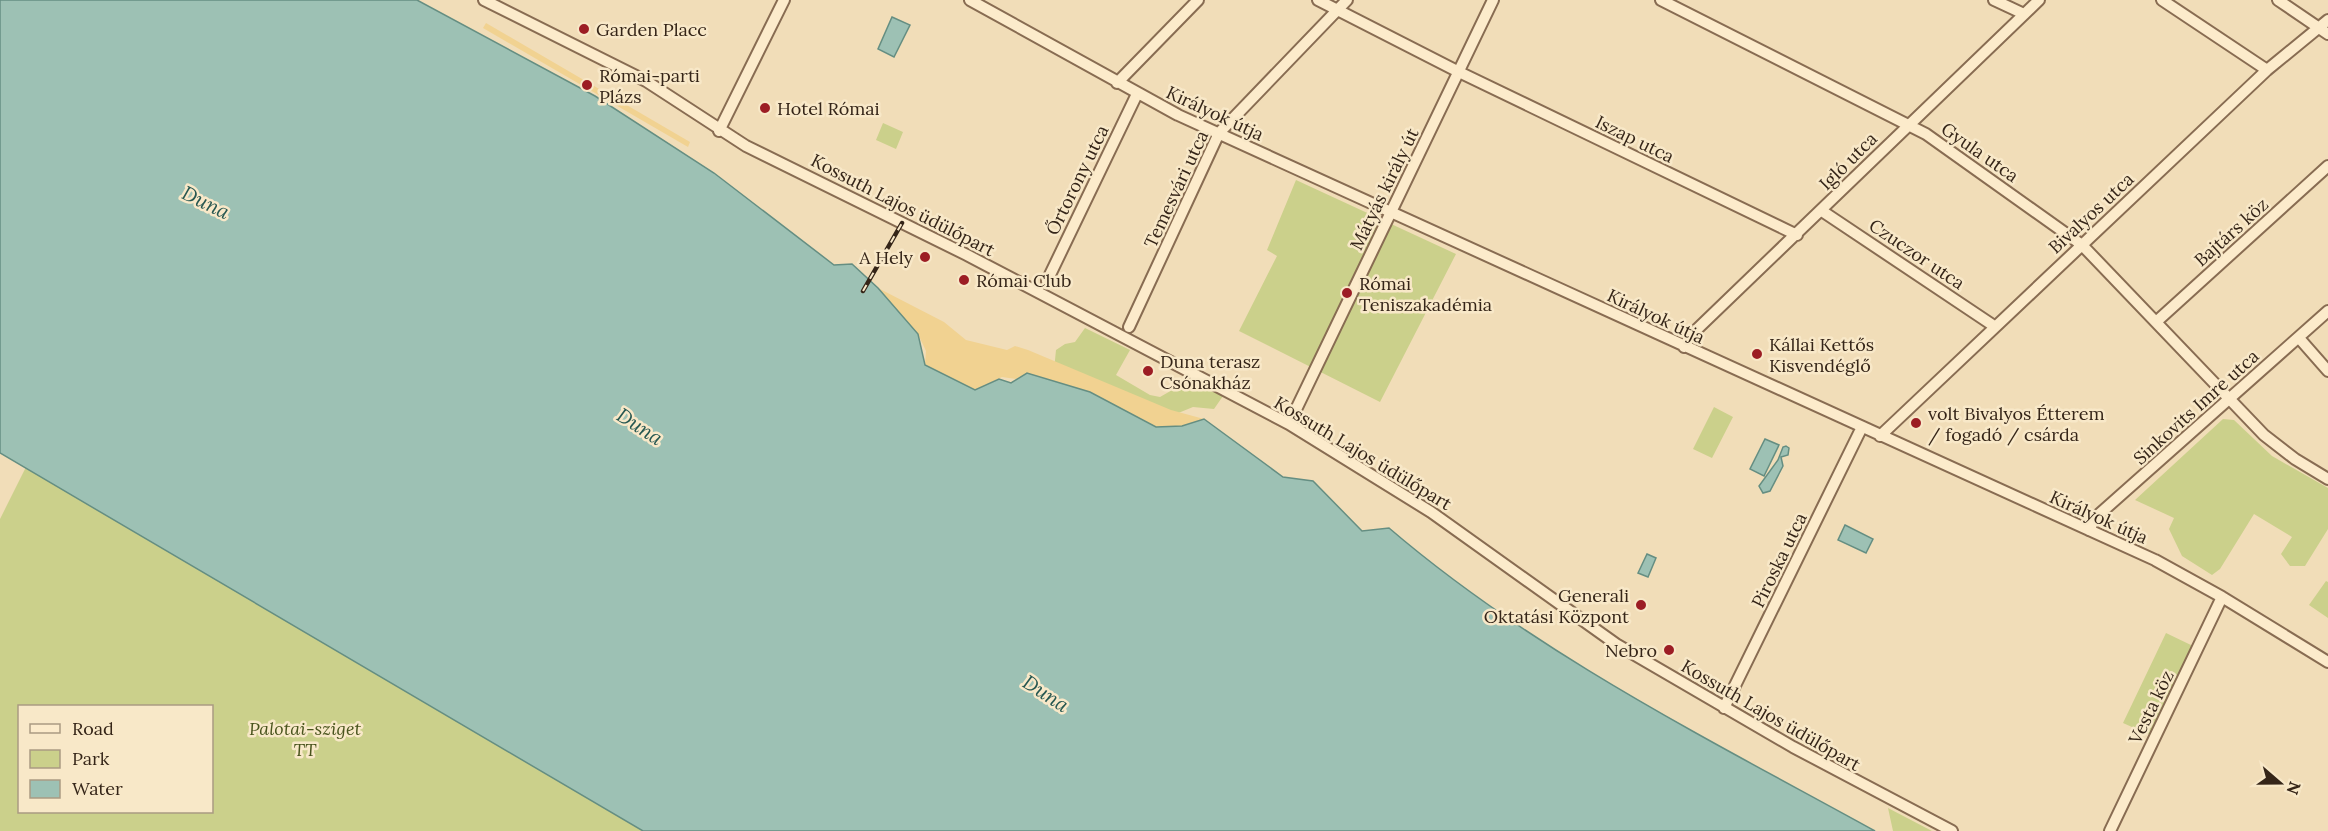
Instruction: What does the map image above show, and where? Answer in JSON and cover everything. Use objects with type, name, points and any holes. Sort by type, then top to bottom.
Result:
[{"type":"street","name":"Kossuth Lajos üdülőpart","points":[[484,0],[646,81],[719,131],[967,255],[1289,424],[1431,512],[1616,644],[1724,708],[1869,789],[1952,831]]},
{"type":"street","points":[[719,131],[784,0]]},
{"type":"street","name":"Királyok útja","points":[[970,0],[1137,94],[1219,133],[2155,560],[2222,597],[2328,662]]},
{"type":"street","points":[[1117,83],[1198,0]]},
{"type":"street","name":"Iszap utca","points":[[1318,0],[1459,72],[1797,235]]},
{"type":"street","name":"Temesvári utca","points":[[1130,327],[1219,133],[1347,0]]},
{"type":"street","name":"Mátyás király út","points":[[1289,424],[1493,0]]},
{"type":"street","name":"Gyula utca","points":[[1661,0],[1926,134],[2082,245],[2279,447],[2328,479]]},
{"type":"street","points":[[1994,0],[2024,14]]},
{"type":"street","name":"Igló utca","points":[[1684,347],[1691,335],[2039,0]]},
{"type":"street","points":[[2162,0],[2267,70]]},
{"type":"street","points":[[2278,0],[2328,34]]},
{"type":"street","name":"Bivalyos utca","points":[[1880,436],[2267,70],[2328,20]]},
{"type":"street","name":"Őrtorony utca","points":[[1047,280],[1137,94]]},
{"type":"street","name":"Bajtárs köz","points":[[2156,322],[2328,166]]},
{"type":"street","name":"Czuczor utca","points":[[1821,211],[1994,326]]},
{"type":"street","name":"Sinkovits Imre utca","points":[[2089,530],[2096,517],[2328,311]]},
{"type":"street","points":[[2299,338],[2328,370]]},
{"type":"street","name":"Piroska utca","points":[[1724,708],[1862,427]]},
{"type":"street","name":"Vesta köz","points":[[2110,831],[2222,597]]},
{"type":"green space","points":[[883,123],[903,132],[896,149],[876,140]]},
{"type":"green space","name":"Római Teniszakadémia","points":[[1296,180],[1456,254],[1380,402],[1239,331],[1277,256],[1267,250]]},
{"type":"green space","points":[[1085,328],[1130,350],[1116,375],[1150,395],[1160,397],[1181,385],[1195,390],[1203,385],[1223,396],[1214,409],[1193,407],[1171,416],[1054,370],[1056,350],[1065,344],[1075,342]]},
{"type":"green space","points":[[1714,407],[1733,417],[1712,458],[1693,449]]},
{"type":"green space","points":[[2223,419],[2234,420],[2272,456],[2328,488],[2328,529],[2305,566],[2290,566],[2281,554],[2292,537],[2254,514],[2220,569],[2212,575],[2182,556],[2169,529],[2174,518],[2135,500]]},
{"type":"green space","name":"Palotai-sziget TT","points":[[26,467],[643,831],[0,831],[0,519]]},
{"type":"green space","points":[[2326,581],[2328,582],[2328,618],[2309,605]]},
{"type":"green space","points":[[2166,633],[2193,646],[2150,735],[2123,723]]},
{"type":"green space","points":[[1888,808],[1932,831],[1893,831]]},
{"type":"sand","name":"Római-parti Plázs","points":[[486,23],[690,142],[688,147],[483,28]]},
{"type":"sand","points":[[878,288],[944,322],[966,340],[1007,350],[1015,346],[1028,350],[1171,410],[1204,419],[1182,426],[1156,427],[1090,392],[1027,373],[1016,379],[1002,377],[975,390],[925,365],[926,351],[918,334]]},
{"type":"water","name":"Duna","points":[[0,0],[417,0],[595,96],[714,173],[834,265],[852,264],[878,288],[918,334],[925,365],[975,390],[999,379],[1011,383],[1027,373],[1090,392],[1156,427],[1182,426],[1204,419],[1283,477],[1313,481],[1362,531],[1389,528],[1445,573],[1563,655],[1686,728],[1875,831],[643,831],[0,453]]},
{"type":"water","points":[[892,17],[910,25],[894,57],[878,49]]},
{"type":"water","points":[[1765,439],[1779,445],[1764,476],[1750,469]]},
{"type":"water","points":[[1783,447],[1789,448],[1788,455],[1781,457],[1783,466],[1770,491],[1763,493],[1759,486],[1778,460]]},
{"type":"water","points":[[1845,525],[1873,539],[1866,553],[1838,540]]},
{"type":"water","points":[[1647,554],[1656,558],[1648,577],[1638,573]]},
{"type":"railway","points":[[863,291],[902,223]]},
{"type":"place","name":"Garden Placc","points":[[584,29]]},
{"type":"place","name":"Római-parti Plázs","points":[[587,85]]},
{"type":"place","name":"Hotel Római","points":[[765,108]]},
{"type":"place","name":"A Hely","points":[[925,257]]},
{"type":"place","name":"Római Club","points":[[964,280]]},
{"type":"place","name":"Római Teniszakadémia","points":[[1347,293]]},
{"type":"place","name":"Kállai Kettős Kisvendéglő","points":[[1757,354]]},
{"type":"place","name":"Duna terasz Csónakház","points":[[1148,371]]},
{"type":"place","name":"volt Bivalyos Étterem / fogadó / csárda","points":[[1916,423]]},
{"type":"place","name":"Generali Oktatási Központ","points":[[1641,605]]},
{"type":"place","name":"Nebro","points":[[1669,650]]}]
